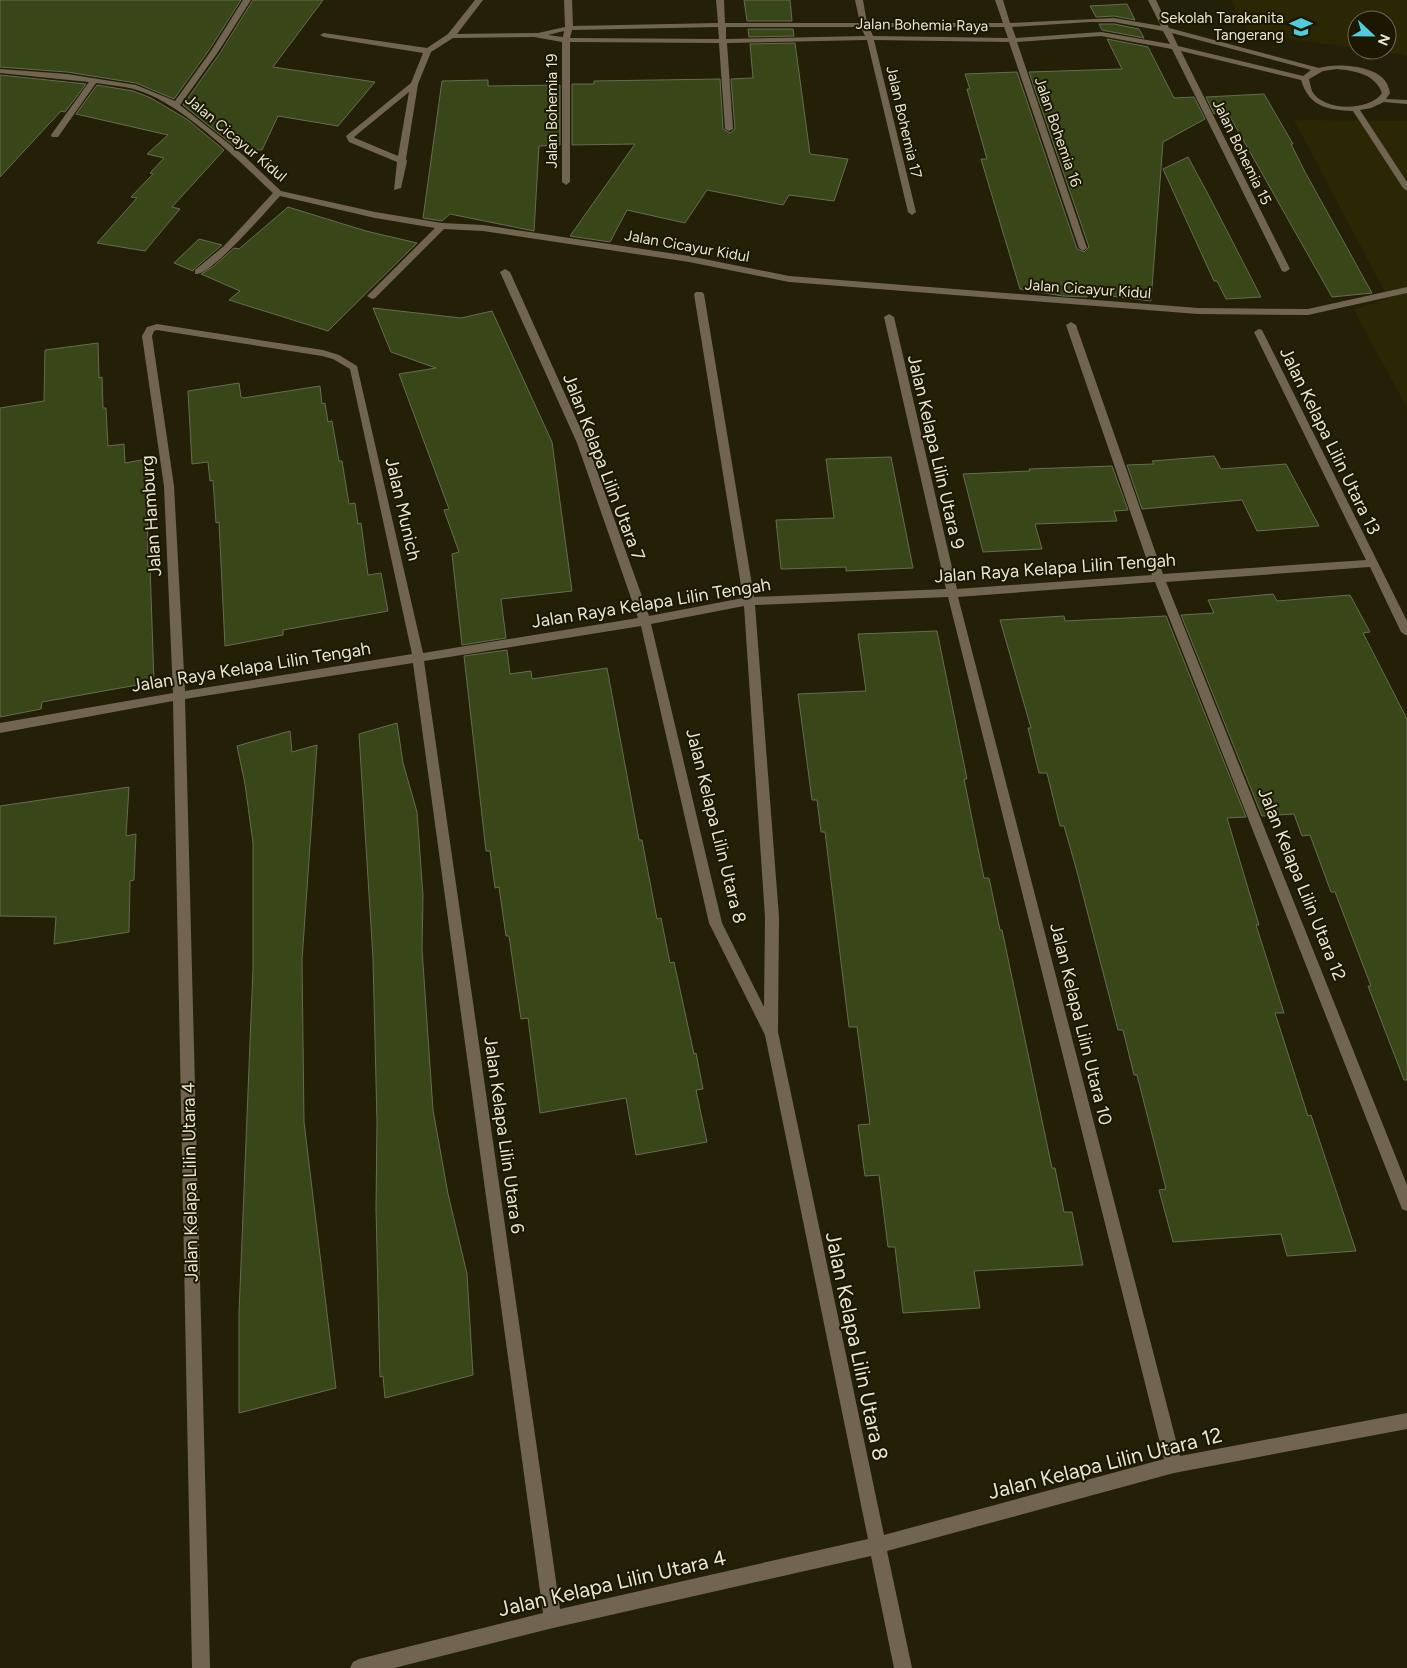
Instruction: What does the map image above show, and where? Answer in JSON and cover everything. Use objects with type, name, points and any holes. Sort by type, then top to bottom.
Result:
[{"type":"street","points":[[176,105],[214,52],[247,0]]},
{"type":"street","points":[[397,188],[403,161],[414,84],[428,51],[451,36],[479,0]]},
{"type":"street","name":"Jalan Bohemia 19","points":[[566,182],[566,40],[569,28],[568,0]]},
{"type":"street","points":[[720,0],[729,129]]},
{"type":"street","name":"Jalan Bohemia 17","points":[[859,0],[912,212]]},
{"type":"street","name":"Jalan Bohemia 16","points":[[999,0],[1083,248]]},
{"type":"street","name":"Jalan Bohemia 15","points":[[1152,0],[1285,269]]},
{"type":"street","name":"Jalan Bohemia Raya","points":[[534,35],[569,28],[722,25],[1008,25],[1114,20],[1166,30],[1319,70]]},
{"type":"street","name":"Jalan Bohemia Raya","points":[[451,36],[534,35],[566,40],[723,41],[870,38],[1012,40],[1101,34],[1175,47],[1305,79]]},
{"type":"street","points":[[324,35],[428,51]]},
{"type":"street","points":[[1387,101],[1389,94],[1387,87],[1370,74],[1344,68],[1319,70],[1310,74],[1305,79],[1305,86],[1309,93],[1317,100],[1328,105],[1356,110],[1380,106],[1387,101],[1407,102]]},
{"type":"street","name":"Jalan Cicayur Kidul","points":[[0,71],[67,76],[136,87],[176,105],[240,157],[278,193],[375,215],[442,226],[483,228],[532,235],[688,259],[789,279],[1188,310],[1308,312],[1407,290]]},
{"type":"street","points":[[55,136],[94,80]]},
{"type":"street","points":[[403,161],[352,140],[350,136],[414,84]]},
{"type":"street","points":[[1356,110],[1407,188]]},
{"type":"street","points":[[198,272],[227,248],[278,193]]},
{"type":"street","points":[[372,296],[442,226]]},
{"type":"street","name":"Jalan Kelapa Lilin Utara 7","points":[[505,272],[582,443],[645,621]]},
{"type":"street","points":[[699,294],[749,601]]},
{"type":"street","name":"Jalan Kelapa Lilin Utara 9","points":[[889,317],[952,593]]},
{"type":"street","name":"Jalan Kelapa Lilin Utara 12","points":[[1071,325],[1159,578],[1407,1204]]},
{"type":"street","name":"Jalan Hamburg","points":[[179,696],[169,486],[147,336],[150,329],[157,327],[323,353],[336,357],[354,368]]},
{"type":"street","name":"Jalan Kelapa Lilin Utara 13","points":[[1259,332],[1407,632]]},
{"type":"street","name":"Jalan Munich","points":[[354,368],[418,657]]},
{"type":"street","name":"Jalan Raya Kelapa Lilin Tengah","points":[[0,728],[179,696],[645,621],[749,601],[952,593],[1372,563]]},
{"type":"street","name":"Jalan Kelapa Lilin Utara 10","points":[[952,593],[1174,1465]]},
{"type":"street","name":"Jalan Kelapa Lilin Utara 8","points":[[749,601],[772,917],[770,1032],[903,1668]]},
{"type":"street","name":"Jalan Kelapa Lilin Utara 8","points":[[645,621],[716,923],[770,1032]]},
{"type":"street","name":"Jalan Kelapa Lilin Utara 6","points":[[418,657],[553,1619]]},
{"type":"street","name":"Jalan Kelapa Lilin Utara 4","points":[[179,696],[201,1668]]},
{"type":"street","name":"Jalan Kelapa Lilin Utara 12","points":[[876,1546],[1174,1465],[1407,1421]]},
{"type":"street","name":"Jalan Kelapa Lilin Utara 4","points":[[358,1668],[553,1619],[876,1546]]},
{"type":"shaded area","name":"Sekolah Tarakanita Tangerang","points":[[1231,0],[1407,0],[1407,57],[1406,55],[1397,54],[1397,10],[1347,10],[1347,47],[1249,34]]},
{"type":"shaded area","points":[[1294,120],[1407,121],[1407,408],[1354,310],[1388,298]]},
{"type":"building","points":[[0,0],[241,0],[209,50],[174,99],[136,83],[67,72],[0,67]]},
{"type":"building","points":[[253,0],[323,0],[273,67],[375,82],[338,126],[278,116],[262,150],[238,149],[183,105],[220,53]]},
{"type":"building","points":[[744,0],[790,0],[792,21],[747,21]]},
{"type":"building","points":[[1127,4],[1135,20],[1114,16],[1096,17],[1090,6]]},
{"type":"building","points":[[1099,24],[1114,24],[1139,29],[1144,38],[1102,30]]},
{"type":"building","points":[[748,29],[793,29],[794,36],[749,37]]},
{"type":"building","points":[[1107,39],[1148,47],[1174,98],[1194,97],[1205,119],[1163,142],[1151,301],[1088,293],[1087,297],[1063,296],[1020,289],[981,159],[987,159],[967,89],[970,89],[965,74],[1017,72],[1077,249],[1084,252],[1089,247],[1029,72],[1122,69]]},
{"type":"building","points":[[795,43],[810,154],[848,159],[834,201],[789,195],[783,205],[707,190],[685,223],[627,210],[610,242],[570,236],[635,144],[572,145],[572,84],[594,84],[594,81],[720,79],[723,129],[730,133],[735,129],[731,79],[753,78],[750,44]]},
{"type":"building","points":[[0,75],[86,84],[65,112],[61,111],[0,177]]},
{"type":"building","points":[[488,80],[488,86],[560,85],[560,145],[539,146],[534,231],[450,214],[442,221],[423,218],[442,81]]},
{"type":"building","points":[[97,85],[133,91],[151,98],[188,120],[224,150],[172,207],[180,209],[145,251],[97,243],[137,198],[131,197],[153,174],[150,173],[164,158],[147,154],[168,135],[76,114]]},
{"type":"building","points":[[1264,94],[1293,144],[1291,144],[1305,172],[1372,293],[1332,297],[1225,108],[1214,114],[1206,97]]},
{"type":"building","points":[[1188,157],[1261,297],[1226,299],[1217,281],[1214,281],[1163,169]]},
{"type":"building","points":[[288,207],[366,231],[417,243],[328,331],[229,300],[240,291],[201,274],[214,266],[234,248],[239,249]]},
{"type":"building","points":[[199,239],[222,245],[193,271],[174,263]]},
{"type":"building","points":[[373,308],[461,318],[492,311],[552,442],[572,591],[501,599],[506,638],[462,645],[452,554],[459,552],[444,510],[449,509],[399,374],[436,368],[391,352]]},
{"type":"building","points":[[98,343],[99,378],[102,377],[103,408],[106,408],[108,446],[124,444],[125,463],[147,459],[148,566],[150,566],[154,682],[42,702],[41,709],[0,717],[0,408],[44,401],[45,350]]},
{"type":"building","points":[[239,383],[241,397],[243,398],[320,386],[322,404],[325,403],[328,422],[332,421],[339,461],[342,461],[349,504],[355,503],[358,524],[361,523],[368,575],[381,573],[388,611],[283,630],[283,635],[225,646],[219,522],[216,523],[213,480],[210,481],[208,462],[192,464],[188,391]]},
{"type":"building","points":[[1214,456],[1221,469],[1286,464],[1319,526],[1257,531],[1242,500],[1142,509],[1127,465],[1154,464],[1152,461]]},
{"type":"building","points":[[891,457],[913,568],[846,571],[846,567],[781,569],[776,520],[834,518],[826,459]]},
{"type":"building","points":[[1112,466],[1128,510],[1114,511],[1117,521],[1035,524],[1042,549],[983,552],[963,474]]},
{"type":"building","points":[[1273,594],[1277,601],[1350,595],[1370,632],[1363,633],[1407,719],[1407,1080],[1404,1080],[1335,892],[1331,892],[1310,835],[1302,836],[1294,814],[1262,816],[1181,615],[1214,613],[1208,600]]},
{"type":"building","points":[[1064,616],[1065,621],[1166,616],[1246,817],[1227,818],[1259,925],[1256,925],[1284,1013],[1275,1013],[1308,1116],[1311,1115],[1356,1251],[1287,1256],[1281,1234],[1173,1242],[1159,1190],[1166,1189],[1137,1075],[1134,1075],[1123,1030],[1118,1030],[1076,868],[1064,826],[1060,826],[1047,773],[1039,773],[1028,728],[1031,728],[1000,620]]},
{"type":"building","points":[[937,631],[967,779],[964,779],[984,878],[989,878],[1000,930],[1002,930],[1052,1168],[1055,1168],[1064,1212],[1072,1212],[1083,1265],[974,1271],[980,1308],[903,1313],[895,1247],[888,1247],[879,1175],[865,1176],[858,1125],[870,1124],[857,1027],[849,1027],[825,832],[821,832],[817,800],[812,800],[798,694],[866,691],[858,634]]},
{"type":"building","points":[[507,650],[510,674],[531,671],[532,679],[607,668],[639,840],[642,840],[657,919],[661,918],[670,963],[674,962],[694,1054],[696,1053],[703,1089],[696,1090],[707,1142],[636,1155],[626,1098],[540,1113],[528,1018],[521,1019],[509,936],[506,936],[499,887],[495,888],[490,851],[486,851],[464,656]]},
{"type":"building","points":[[397,723],[403,763],[417,812],[423,896],[422,949],[433,1110],[448,1194],[467,1274],[473,1375],[385,1398],[383,1376],[380,1377],[373,958],[359,734]]},
{"type":"building","points":[[290,731],[292,752],[317,745],[302,960],[304,1122],[336,1388],[239,1413],[239,1313],[253,969],[253,843],[245,784],[237,746]]},
{"type":"building","points":[[129,787],[126,836],[136,834],[134,880],[130,881],[129,932],[54,944],[56,917],[0,916],[0,806]]},
{"type":"place","name":"Sekolah Tarakanita Tangerang","points":[[1301,27]]}]
